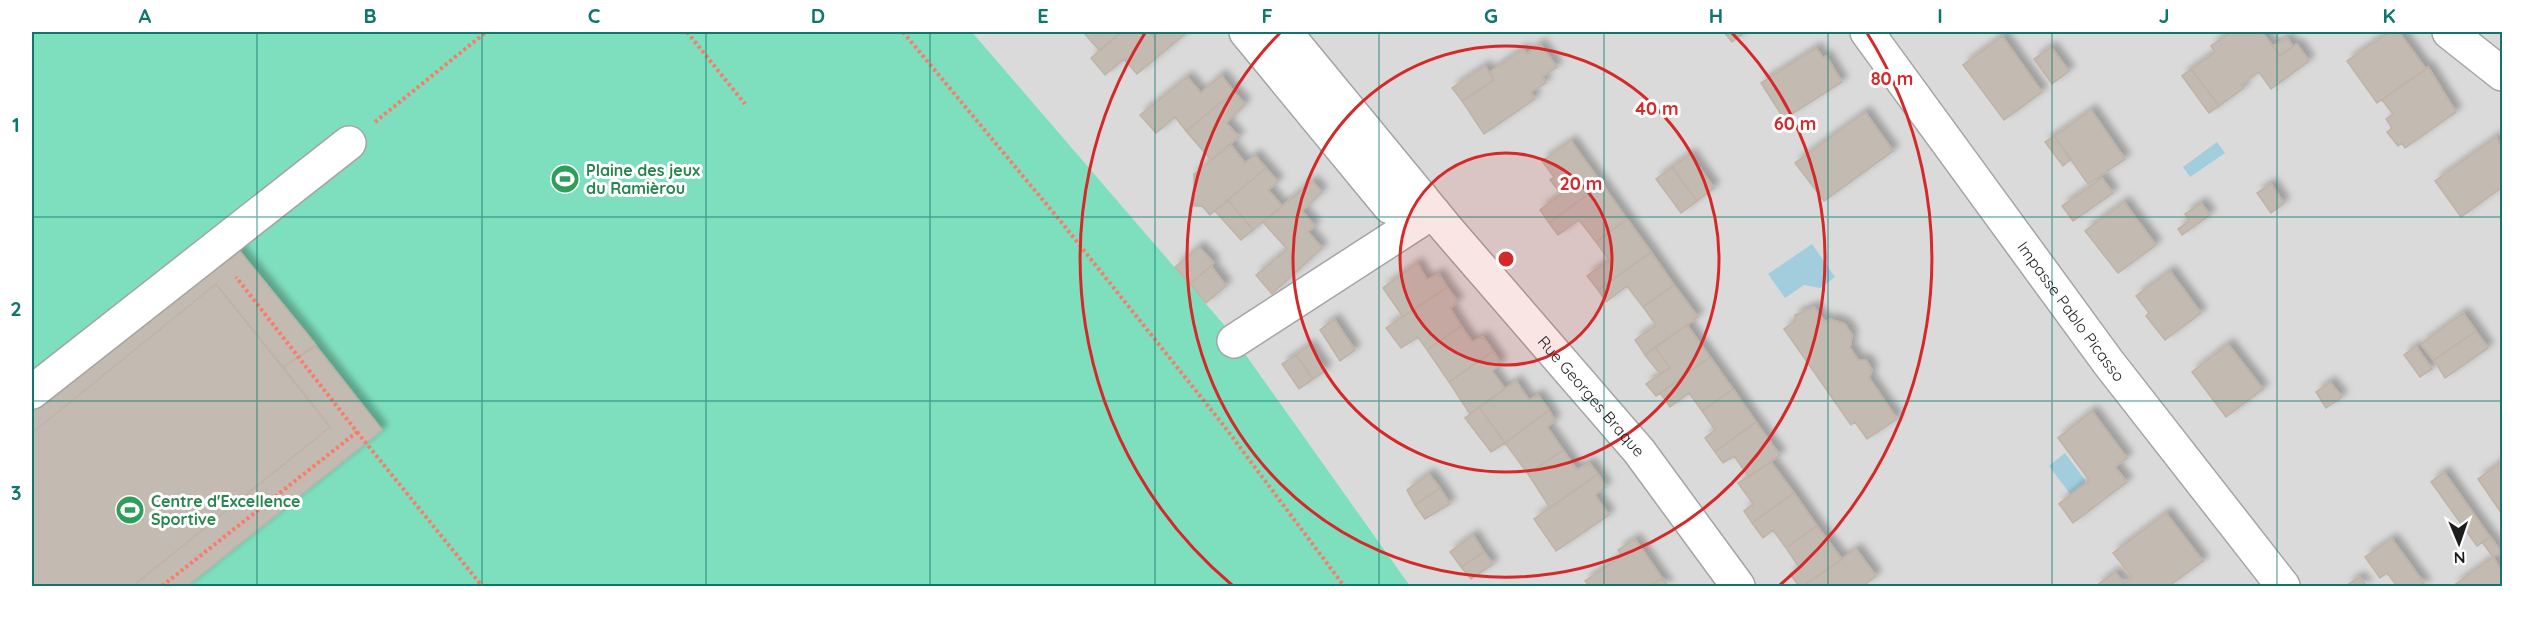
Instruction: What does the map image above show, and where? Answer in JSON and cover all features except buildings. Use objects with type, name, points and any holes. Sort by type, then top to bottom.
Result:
[{"type":"street","points":[[1246,32],[1390,207],[1427,205]]},
{"type":"street","name":"Rue Georges Braque","points":[[1285,32],[1427,205],[1639,452],[1738,586]]},
{"type":"street","name":"Impasse Pablo Picasso","points":[[1867,32],[2108,362],[2283,586]]},
{"type":"street","points":[[2449,32],[2502,74]]},
{"type":"street","points":[[32,392],[348,143]]},
{"type":"street","points":[[1234,341],[1427,205]]},
{"type":"path","points":[[348,143],[486,32]]},
{"type":"path","points":[[687,32],[745,104]]},
{"type":"path","points":[[903,32],[1062,223],[1224,426],[1344,586]]},
{"type":"path","points":[[214,249],[357,432],[482,586]]},
{"type":"path","points":[[162,586],[357,432]]},
{"type":"shaded area","points":[[972,32],[2502,32],[2502,586],[1410,586],[1226,327]]},
{"type":"green space","name":"Plaine des jeux du Ramièrou","points":[[32,32],[972,32],[1226,327],[1410,586],[32,586]]},
{"type":"water","points":[[2217,142],[2225,153],[2190,177],[2183,167]]},
{"type":"water","points":[[1812,244],[1835,277],[1820,288],[1804,285],[1785,298],[1768,274]]},
{"type":"water","points":[[2065,453],[2085,480],[2084,485],[2071,495],[2049,466]]},
{"type":"place","name":"Plaine des jeux du Ramièrou","points":[[565,179]]},
{"type":"place","name":"Centre d'Excellence Sportive","points":[[130,510]]}]
